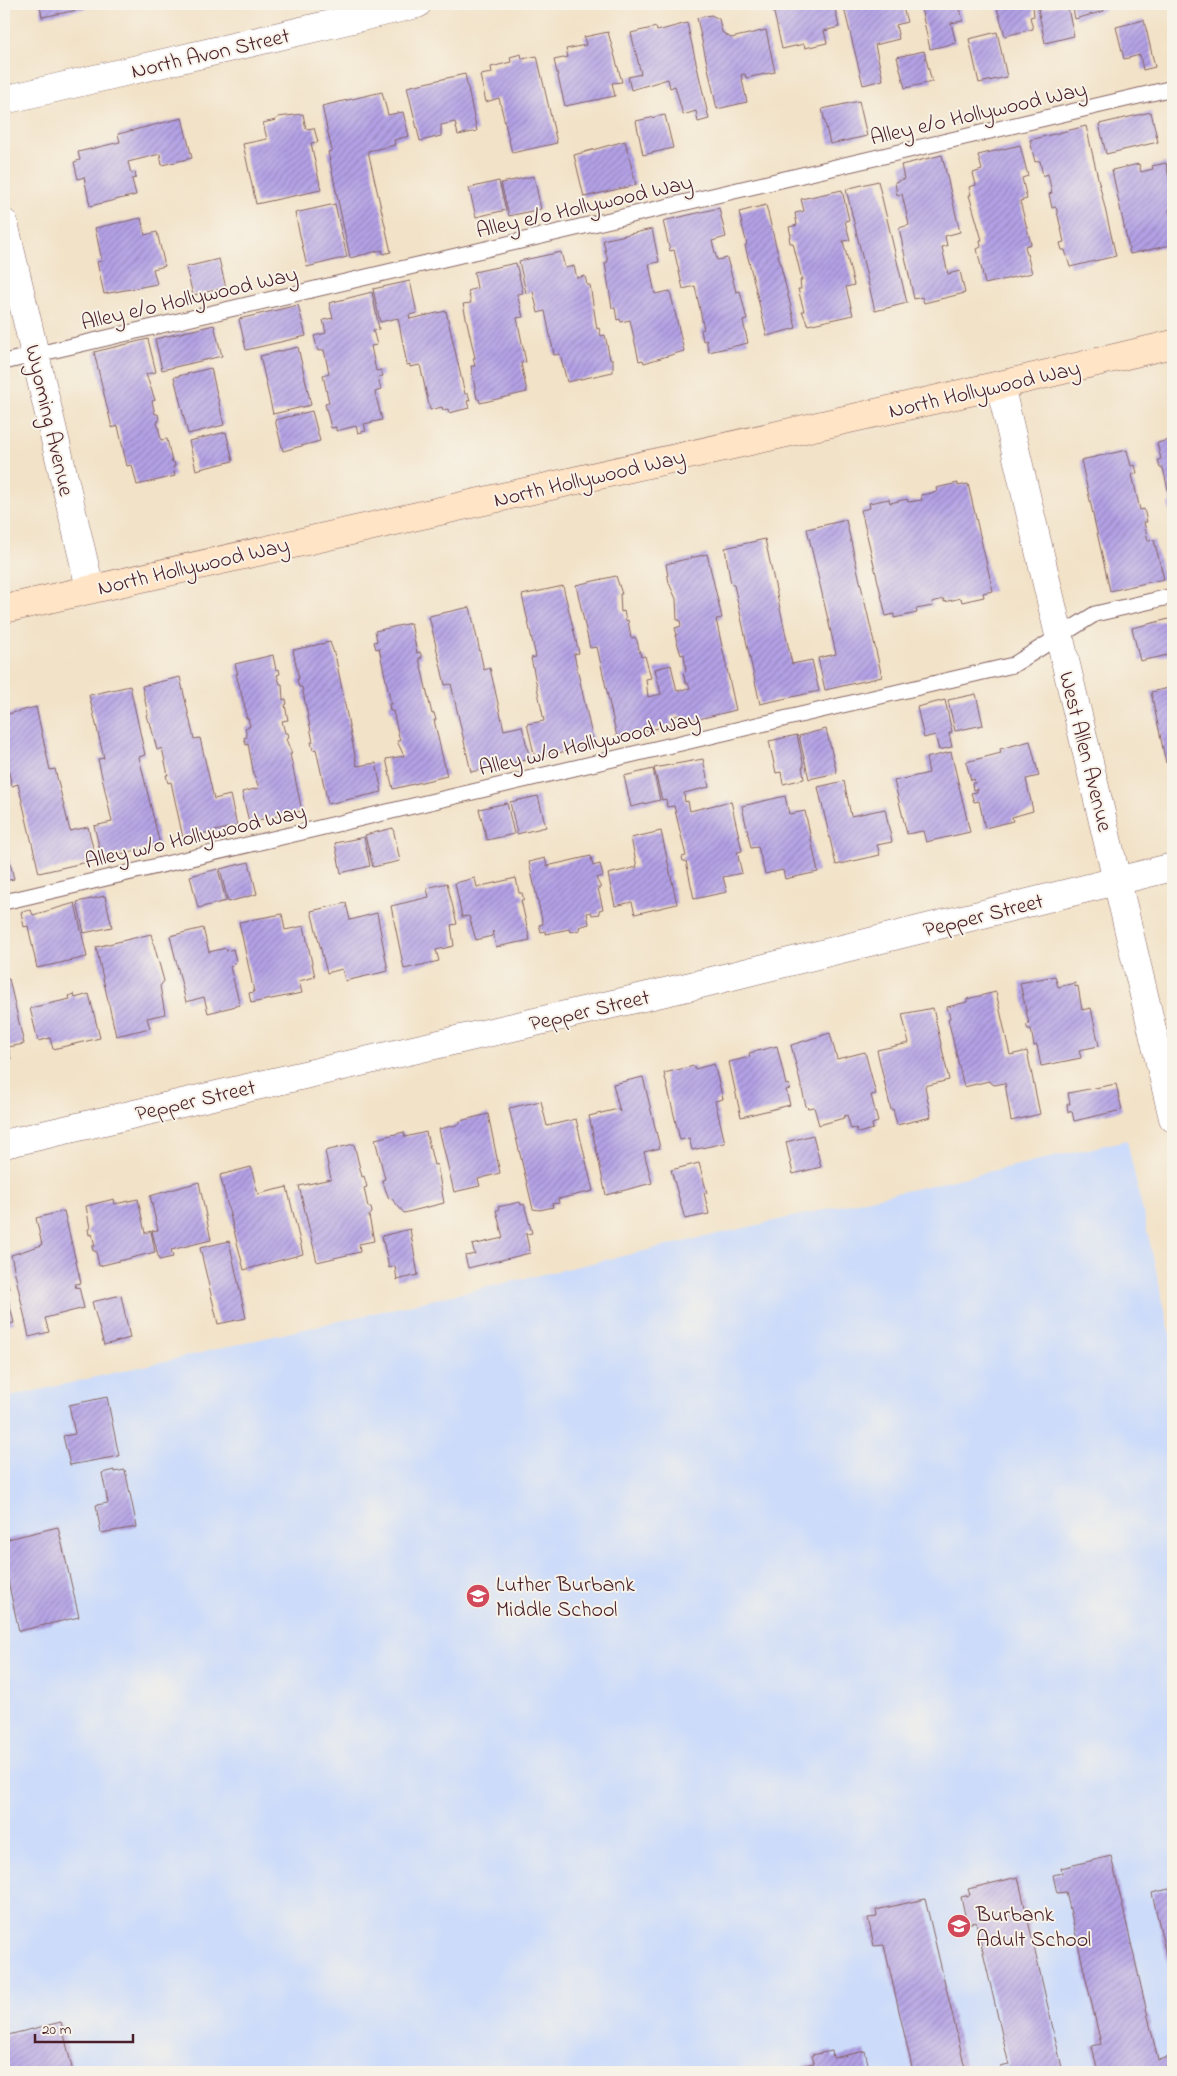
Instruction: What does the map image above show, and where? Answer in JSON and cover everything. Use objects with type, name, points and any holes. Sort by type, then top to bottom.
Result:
[{"type":"main road","name":"North Hollywood Way","points":[[4,609],[90,588],[1000,385],[1173,344]]},
{"type":"street","name":"North Avon Street","points":[[4,100],[416,4]]},
{"type":"street","name":"Wyoming Avenue","points":[[4,223],[90,588]]},
{"type":"street","name":"West Allen Avenue","points":[[1000,385],[1173,1118]]},
{"type":"street","name":"Pepper Street","points":[[4,1144],[700,984],[1173,867]]},
{"type":"lane","name":"Alley e/o Hollywood Way","points":[[4,362],[1173,88]]},
{"type":"lane","name":"Alley w/o Hollywood Way","points":[[4,902],[1014,665],[1095,614],[1173,596]]},
{"type":"shaded area","name":"Luther Burbank Middle School","points":[[1127,1140],[1173,1347],[1173,2072],[4,2072],[4,1398]]},
{"type":"building","points":[[37,4],[103,5],[42,17],[40,6]]},
{"type":"building","points":[[772,4],[834,4],[839,27],[824,31],[827,43],[805,48],[804,44],[782,49]]},
{"type":"building","points":[[843,4],[902,4],[907,22],[896,25],[899,39],[875,45],[883,80],[863,85]]},
{"type":"building","points":[[920,4],[959,4],[963,21],[951,23],[956,43],[930,49]]},
{"type":"building","points":[[996,4],[1042,5],[1033,6],[1034,16],[1030,17],[1033,29],[1005,36]]},
{"type":"building","points":[[1067,4],[1074,36],[1045,43],[1038,9]]},
{"type":"building","points":[[1072,4],[1103,4],[1104,11],[1075,19]]},
{"type":"building","points":[[711,15],[719,19],[722,32],[731,38],[766,30],[775,72],[746,78],[745,74],[741,75],[747,102],[717,109],[697,18]]},
{"type":"building","points":[[1144,20],[1155,67],[1143,70],[1140,55],[1124,59],[1116,27]]},
{"type":"building","points":[[687,23],[709,119],[698,122],[696,111],[683,115],[675,86],[670,88],[668,79],[631,90],[628,77],[641,74],[631,33],[656,27],[657,31]]},
{"type":"building","points":[[608,32],[622,82],[612,83],[615,96],[565,106],[554,60],[568,57],[566,49],[586,45],[584,37]]},
{"type":"building","points":[[997,32],[1007,77],[979,83],[969,39]]},
{"type":"building","points":[[924,51],[932,82],[905,88],[897,57]]},
{"type":"building","points":[[521,54],[522,59],[537,56],[557,143],[512,153],[499,98],[486,102],[480,75],[492,73],[491,67],[511,62],[510,57]]},
{"type":"building","points":[[465,74],[477,131],[458,135],[455,122],[441,125],[441,136],[420,141],[407,87]]},
{"type":"building","points":[[382,92],[388,115],[403,112],[409,136],[394,140],[395,145],[368,151],[391,252],[383,254],[382,250],[350,258],[328,152],[332,151],[322,106]]},
{"type":"building","points":[[859,101],[867,136],[830,144],[822,109]]},
{"type":"building","points":[[1151,112],[1158,142],[1106,154],[1099,124]]},
{"type":"building","points":[[303,114],[306,129],[314,128],[318,142],[311,143],[321,190],[256,204],[243,144],[267,139],[263,123],[276,120],[278,117]]},
{"type":"building","points":[[665,115],[673,148],[643,155],[636,121]]},
{"type":"building","points":[[182,118],[192,158],[162,165],[160,154],[128,162],[131,173],[135,172],[136,178],[132,179],[136,195],[90,206],[84,177],[78,179],[74,162],[80,160],[78,152],[120,142],[118,134]]},
{"type":"building","points":[[1086,126],[1116,256],[1070,267],[1065,250],[1062,250],[1060,243],[1064,242],[1056,207],[1052,208],[1049,194],[1052,193],[1048,174],[1043,176],[1040,161],[1035,162],[1030,140]]},
{"type":"building","points":[[625,141],[636,185],[584,197],[574,155]]},
{"type":"building","points":[[1020,145],[1028,176],[1022,178],[1027,199],[1020,201],[1031,244],[1025,246],[1032,273],[985,284],[977,249],[981,247],[980,240],[982,240],[969,195],[971,195],[969,187],[976,185],[973,173],[982,170],[978,155]]},
{"type":"building","points":[[942,155],[960,232],[945,236],[947,246],[942,247],[948,274],[960,271],[965,293],[924,303],[922,297],[914,299],[899,228],[909,225],[902,194],[897,195],[895,182],[904,179],[901,165]]},
{"type":"building","points":[[1166,163],[1173,197],[1173,209],[1169,209],[1173,229],[1173,235],[1169,236],[1171,245],[1130,254],[1112,170],[1139,164],[1141,172],[1153,169],[1152,166]]},
{"type":"building","points":[[534,176],[541,209],[509,216],[501,183]]},
{"type":"building","points":[[499,181],[506,210],[476,217],[469,188]]},
{"type":"building","points":[[878,181],[907,303],[875,311],[846,189]]},
{"type":"building","points":[[842,190],[849,220],[845,221],[850,240],[843,241],[854,285],[846,287],[853,315],[808,325],[802,311],[804,311],[798,289],[801,289],[800,280],[802,280],[793,243],[790,243],[789,227],[797,225],[795,213],[804,211],[801,199]]},
{"type":"building","points":[[335,204],[347,257],[307,267],[295,213]]},
{"type":"building","points":[[766,205],[796,328],[767,336],[739,212]]},
{"type":"building","points":[[719,208],[726,237],[712,241],[717,260],[727,258],[736,292],[740,291],[747,320],[743,321],[748,343],[709,352],[706,340],[703,341],[701,330],[704,329],[695,286],[683,289],[674,250],[670,251],[663,221]]},
{"type":"building","points":[[141,218],[145,235],[157,232],[165,266],[153,269],[157,284],[104,294],[97,262],[102,261],[95,228]]},
{"type":"building","points":[[652,229],[659,262],[649,264],[655,294],[670,291],[684,351],[644,363],[643,360],[639,361],[630,320],[621,322],[620,319],[617,320],[615,308],[612,308],[605,263],[608,262],[603,240]]},
{"type":"building","points":[[561,252],[565,268],[574,266],[577,278],[585,276],[587,285],[590,285],[597,329],[599,328],[601,336],[605,335],[610,359],[613,359],[613,372],[567,382],[560,354],[554,355],[545,311],[538,313],[533,291],[526,293],[519,261]]},
{"type":"building","points":[[219,259],[226,288],[193,295],[186,267]]},
{"type":"building","points":[[516,263],[523,293],[517,294],[523,317],[517,318],[526,362],[521,363],[527,392],[480,403],[479,399],[477,399],[471,366],[475,366],[473,358],[475,358],[463,304],[471,303],[468,291],[477,288],[474,272]]},
{"type":"building","points":[[410,281],[417,313],[409,315],[410,319],[446,311],[465,394],[468,394],[470,400],[467,401],[469,408],[449,413],[448,409],[443,410],[442,407],[430,410],[420,365],[410,367],[410,364],[407,365],[398,318],[380,322],[373,289]]},
{"type":"building","points":[[372,292],[379,329],[373,330],[377,345],[371,346],[376,371],[381,370],[383,376],[378,377],[381,390],[375,392],[382,420],[364,424],[366,431],[358,433],[356,426],[336,431],[336,427],[331,428],[325,404],[329,403],[323,375],[329,373],[324,350],[318,351],[314,336],[326,333],[323,320],[333,318],[329,303]]},
{"type":"building","points":[[298,305],[306,336],[246,350],[239,319]]},
{"type":"building","points":[[214,325],[222,356],[162,370],[155,339]]},
{"type":"building","points":[[148,339],[156,372],[146,374],[155,400],[152,401],[155,414],[158,414],[159,421],[157,422],[161,440],[167,439],[172,462],[174,462],[175,466],[173,467],[175,476],[137,485],[132,465],[127,466],[118,426],[112,428],[94,352]]},
{"type":"building","points":[[298,347],[311,405],[273,414],[260,356]]},
{"type":"building","points":[[211,368],[224,425],[188,434],[174,377]]},
{"type":"building","points":[[312,411],[320,441],[283,451],[275,420]]},
{"type":"building","points":[[226,432],[233,461],[196,470],[189,441]]},
{"type":"building","points":[[1173,439],[1173,516],[1171,517],[1168,504],[1171,503],[1163,468],[1160,468],[1158,460],[1161,459],[1157,443]]},
{"type":"building","points":[[1127,450],[1131,466],[1135,465],[1137,473],[1132,474],[1140,510],[1144,509],[1147,522],[1144,522],[1148,541],[1154,540],[1164,579],[1110,591],[1081,460]]},
{"type":"building","points":[[958,483],[958,486],[968,484],[993,591],[983,593],[984,597],[962,602],[961,598],[944,602],[944,599],[932,602],[933,606],[916,609],[917,613],[894,618],[894,614],[886,616],[861,510],[870,508],[869,503],[889,499],[890,503],[907,499],[908,502],[922,500],[921,495],[937,492],[936,488]]},
{"type":"building","points":[[4,498],[8,515],[4,516]]},
{"type":"building","points":[[846,520],[882,677],[825,690],[818,658],[836,654],[807,529]]},
{"type":"building","points":[[765,539],[792,664],[812,660],[819,691],[760,704],[734,585],[732,585],[730,579],[725,548]]},
{"type":"building","points":[[707,554],[722,618],[716,619],[736,710],[682,723],[680,715],[670,717],[672,725],[617,737],[597,647],[590,648],[576,585],[616,576],[622,594],[620,594],[621,612],[624,611],[626,621],[628,620],[631,638],[635,637],[641,657],[645,656],[651,678],[646,679],[648,697],[661,694],[655,669],[671,665],[677,691],[690,688],[688,683],[686,684],[683,673],[686,672],[684,654],[681,655],[675,635],[677,635],[675,628],[681,626],[680,620],[677,620],[676,599],[669,583],[666,564]]},
{"type":"building","points":[[563,586],[579,653],[574,654],[594,745],[535,758],[527,724],[544,721],[531,658],[536,657],[522,595]]},
{"type":"building","points":[[470,607],[484,670],[490,668],[504,730],[522,726],[530,759],[471,772],[451,684],[445,685],[429,616]]},
{"type":"building","points":[[1173,618],[1173,654],[1140,661],[1132,628]]},
{"type":"building","points":[[411,623],[417,653],[420,652],[422,658],[419,658],[432,714],[434,713],[436,720],[434,720],[447,776],[393,789],[386,759],[404,756],[397,741],[400,741],[393,711],[390,711],[389,704],[391,704],[379,648],[376,649],[374,642],[377,641],[375,631]]},
{"type":"building","points":[[330,642],[336,659],[357,766],[376,763],[382,792],[328,804],[316,749],[313,750],[311,742],[313,742],[302,687],[299,687],[297,679],[299,679],[293,650]]},
{"type":"building","points":[[273,655],[276,670],[279,669],[280,674],[277,675],[280,684],[282,684],[283,700],[286,699],[287,704],[285,705],[288,720],[282,721],[285,733],[288,733],[289,738],[286,739],[292,754],[290,754],[302,811],[249,822],[242,792],[259,788],[254,775],[248,744],[246,745],[244,738],[247,737],[245,728],[250,726],[248,718],[246,718],[235,664]]},
{"type":"building","points":[[180,677],[194,739],[200,738],[214,799],[230,795],[237,826],[183,838],[171,782],[168,783],[166,775],[168,775],[162,748],[157,750],[150,722],[148,722],[146,715],[148,715],[142,686]]},
{"type":"building","points":[[130,686],[145,755],[139,757],[160,845],[102,858],[94,826],[112,822],[98,759],[104,758],[89,695]]},
{"type":"building","points":[[1173,687],[1173,761],[1166,763],[1151,692]]},
{"type":"building","points":[[976,694],[983,725],[955,731],[948,700]]},
{"type":"building","points":[[945,700],[952,732],[949,733],[952,747],[939,750],[935,735],[924,738],[917,707]]},
{"type":"building","points":[[36,707],[50,770],[55,769],[70,831],[88,827],[96,860],[39,873],[18,784],[12,786],[4,752],[4,715]]},
{"type":"building","points":[[826,729],[837,773],[809,779],[799,736]]},
{"type":"building","points":[[797,735],[804,767],[802,767],[804,779],[783,784],[781,772],[776,773],[769,741]]},
{"type":"building","points":[[1030,741],[1039,776],[1026,779],[1033,811],[1012,817],[1013,821],[985,828],[979,801],[974,802],[971,793],[977,792],[977,789],[973,790],[972,783],[975,783],[974,779],[971,780],[966,762],[1001,753],[1000,749]]},
{"type":"building","points":[[951,752],[970,832],[926,842],[923,831],[907,834],[894,781],[929,773],[926,758]]},
{"type":"building","points":[[703,759],[709,787],[684,793],[685,802],[688,801],[690,811],[731,801],[742,851],[737,852],[742,873],[723,877],[727,892],[694,899],[686,861],[683,861],[682,857],[686,856],[674,806],[667,807],[666,799],[662,800],[654,768]]},
{"type":"building","points":[[653,769],[660,800],[631,807],[624,776]]},
{"type":"building","points":[[844,781],[851,816],[885,809],[892,842],[877,845],[880,855],[836,865],[818,787]]},
{"type":"building","points":[[538,796],[546,827],[517,834],[510,802]]},
{"type":"building","points":[[785,796],[789,814],[805,811],[818,872],[785,879],[783,870],[765,874],[758,847],[751,848],[742,806]]},
{"type":"building","points":[[507,803],[514,834],[487,840],[479,809]]},
{"type":"building","points":[[393,828],[400,861],[373,867],[365,835]]},
{"type":"building","points":[[661,831],[677,904],[635,914],[632,902],[615,906],[608,874],[637,867],[631,838]]},
{"type":"building","points":[[4,837],[14,879],[4,881]]},
{"type":"building","points":[[364,837],[370,866],[341,873],[335,843]]},
{"type":"building","points":[[591,856],[593,866],[600,864],[603,876],[596,878],[601,888],[598,888],[603,909],[599,910],[600,914],[592,915],[591,912],[587,913],[589,924],[579,927],[580,930],[570,932],[569,929],[546,934],[545,931],[541,932],[539,925],[543,924],[529,862],[545,858],[547,866]]},
{"type":"building","points":[[249,862],[257,894],[228,902],[220,869]]},
{"type":"building","points":[[218,869],[226,901],[198,908],[190,876]]},
{"type":"building","points":[[475,878],[477,887],[516,878],[519,893],[522,893],[524,900],[521,900],[530,940],[496,947],[493,931],[492,936],[476,940],[469,916],[462,917],[455,883]]},
{"type":"building","points":[[447,883],[457,924],[451,925],[454,946],[436,950],[439,961],[404,969],[391,906],[429,897],[427,888]]},
{"type":"building","points":[[105,896],[112,927],[84,933],[77,902]]},
{"type":"building","points":[[75,903],[87,957],[37,968],[28,926],[24,927],[21,912],[31,910],[33,915]]},
{"type":"building","points":[[346,903],[350,920],[377,913],[388,971],[345,981],[342,969],[327,973],[311,911]]},
{"type":"building","points":[[282,914],[285,930],[304,926],[315,977],[299,981],[302,993],[251,1003],[249,993],[254,992],[239,922]]},
{"type":"building","points":[[203,928],[209,952],[226,948],[227,951],[233,949],[236,961],[230,967],[240,1005],[208,1013],[204,997],[186,1002],[170,936]]},
{"type":"building","points":[[151,934],[164,981],[160,986],[165,1014],[147,1018],[150,1028],[116,1036],[96,947]]},
{"type":"building","points":[[1055,976],[1058,987],[1075,983],[1075,987],[1078,986],[1082,1010],[1091,1008],[1099,1046],[1079,1050],[1081,1058],[1041,1066],[1037,1045],[1034,1046],[1031,1029],[1028,1029],[1026,1025],[1029,1024],[1020,983]]},
{"type":"building","points":[[9,979],[24,1044],[8,1047],[11,1059],[4,1060],[4,980]]},
{"type":"building","points":[[996,992],[1010,1055],[1027,1051],[1040,1114],[1011,1121],[1005,1083],[994,1085],[989,1081],[964,1087],[948,1019],[950,1018],[947,1007],[967,1002],[967,999]]},
{"type":"building","points":[[74,994],[75,998],[89,994],[100,1038],[53,1049],[50,1038],[38,1041],[30,1008],[70,999],[69,996]]},
{"type":"building","points":[[933,1008],[949,1080],[925,1086],[931,1117],[897,1125],[893,1109],[891,1110],[877,1050],[909,1043],[902,1014]]},
{"type":"building","points":[[830,1033],[837,1059],[865,1052],[876,1094],[871,1095],[878,1122],[872,1124],[873,1129],[858,1133],[856,1128],[851,1129],[847,1115],[844,1118],[819,1125],[814,1107],[808,1108],[806,1106],[791,1045]]},
{"type":"building","points":[[777,1046],[786,1085],[789,1084],[790,1089],[786,1090],[790,1105],[741,1117],[729,1062],[750,1057],[749,1053]]},
{"type":"building","points":[[714,1064],[723,1099],[715,1101],[725,1143],[692,1150],[689,1138],[680,1140],[664,1073],[694,1066],[695,1069]]},
{"type":"building","points":[[643,1077],[660,1148],[644,1152],[652,1183],[606,1195],[589,1116],[618,1109],[620,1112],[613,1084]]},
{"type":"building","points":[[1116,1084],[1122,1110],[1074,1121],[1072,1111],[1068,1112],[1067,1104],[1070,1104],[1068,1093]]},
{"type":"building","points":[[541,1101],[547,1126],[576,1119],[593,1191],[558,1199],[559,1203],[552,1204],[553,1207],[540,1210],[533,1209],[509,1108]]},
{"type":"building","points":[[488,1114],[500,1173],[478,1179],[480,1186],[454,1192],[439,1129],[460,1124],[460,1121]]},
{"type":"building","points":[[404,1132],[405,1137],[426,1132],[434,1165],[437,1164],[444,1203],[404,1213],[391,1198],[389,1199],[382,1180],[385,1179],[375,1139]]},
{"type":"building","points":[[813,1135],[821,1167],[793,1174],[786,1142]]},
{"type":"building","points":[[354,1144],[362,1177],[364,1176],[367,1187],[364,1188],[368,1207],[371,1207],[372,1213],[369,1216],[374,1241],[359,1244],[360,1252],[317,1262],[299,1186],[331,1179],[325,1151]]},
{"type":"building","points":[[699,1163],[707,1193],[704,1193],[709,1214],[685,1219],[671,1170]]},
{"type":"building","points":[[251,1167],[258,1194],[287,1187],[303,1254],[244,1270],[220,1175]]},
{"type":"building","points":[[199,1182],[211,1240],[171,1250],[173,1257],[159,1260],[152,1231],[158,1230],[150,1196]]},
{"type":"building","points":[[114,1199],[115,1204],[138,1199],[145,1233],[151,1231],[155,1252],[99,1266],[96,1251],[93,1251],[92,1246],[95,1246],[92,1234],[89,1235],[88,1229],[90,1228],[86,1206]]},
{"type":"building","points":[[520,1202],[521,1205],[524,1204],[532,1233],[526,1234],[530,1253],[468,1268],[465,1256],[475,1254],[472,1245],[503,1238],[496,1210],[499,1210],[498,1207]]},
{"type":"building","points":[[64,1211],[81,1283],[75,1284],[76,1288],[79,1287],[84,1308],[45,1318],[49,1332],[29,1337],[11,1255],[42,1245],[36,1218]]},
{"type":"building","points":[[410,1229],[418,1275],[397,1280],[395,1266],[389,1268],[382,1236]]},
{"type":"building","points":[[229,1241],[246,1318],[218,1324],[200,1248]]},
{"type":"building","points":[[7,1280],[9,1289],[6,1290],[14,1323],[4,1325],[4,1281]]},
{"type":"building","points":[[121,1295],[130,1338],[104,1345],[92,1302]]},
{"type":"building","points":[[107,1397],[119,1456],[70,1465],[63,1436],[75,1434],[69,1405]]},
{"type":"building","points":[[114,1470],[114,1472],[125,1470],[137,1527],[101,1533],[96,1505],[108,1503],[102,1473]]},
{"type":"building","points":[[58,1527],[79,1617],[19,1631],[4,1563],[4,1540]]},
{"type":"building","points":[[1111,1856],[1158,2060],[1173,2056],[1173,2072],[1098,2072],[1092,2046],[1101,2044],[1066,1892],[1057,1893],[1053,1875],[1062,1873],[1061,1868]]},
{"type":"building","points":[[1018,1877],[1063,2072],[1001,2072],[1000,2067],[1009,2065],[976,1922],[967,1924],[961,1897],[970,1895],[968,1889]]},
{"type":"building","points":[[1173,1888],[1173,1976],[1171,1977],[1152,1893]]},
{"type":"building","points":[[925,1899],[966,2072],[913,2072],[884,1945],[874,1946],[868,1918],[877,1917],[876,1910]]},
{"type":"building","points":[[61,2022],[73,2072],[4,2072],[4,2036]]},
{"type":"building","points":[[832,2051],[833,2058],[865,2051],[870,2072],[806,2072],[804,2065],[814,2063],[812,2055]]},
{"type":"place","name":"Luther Burbank Middle School","points":[[478,1596]]},
{"type":"place","name":"Burbank Adult School","points":[[959,1926]]}]
